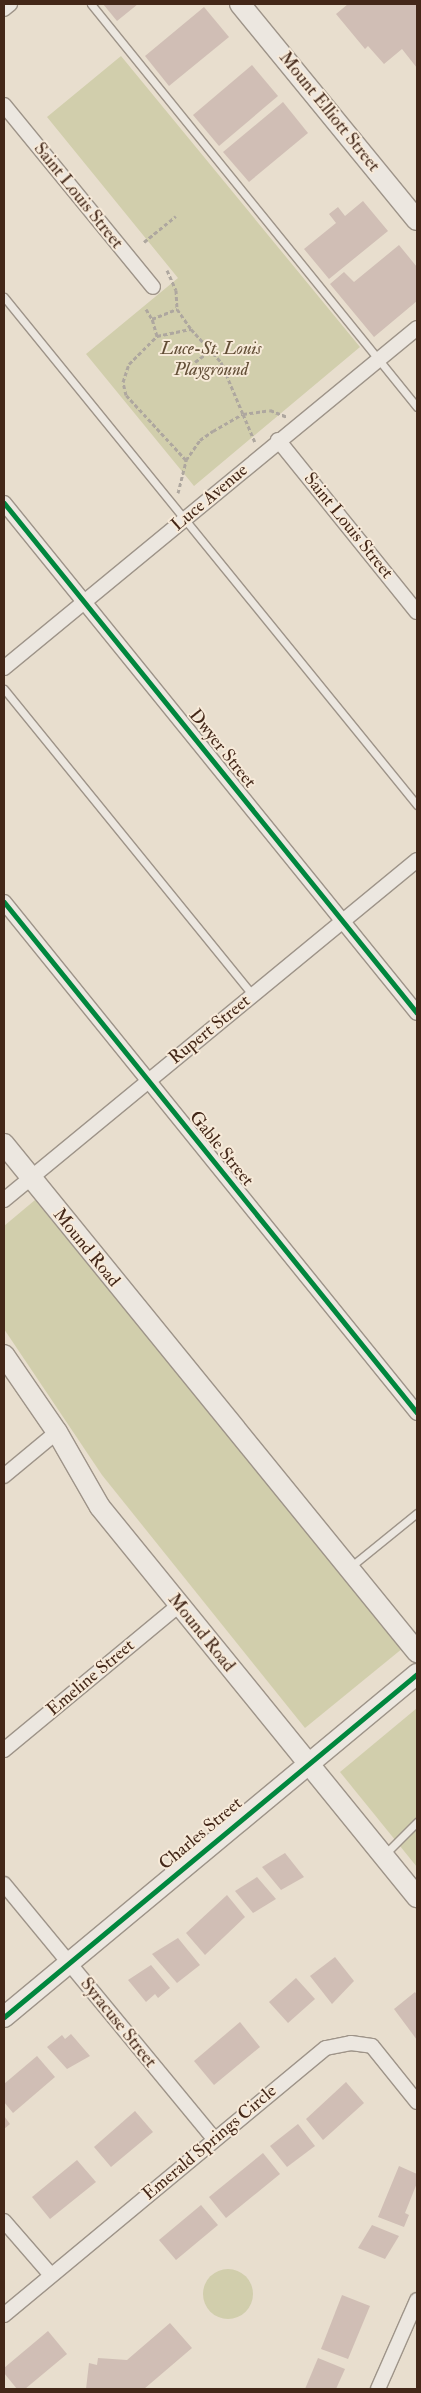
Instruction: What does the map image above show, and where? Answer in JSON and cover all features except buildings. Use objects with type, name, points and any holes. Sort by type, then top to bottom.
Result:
[{"type":"main road","name":"Mount Elliott Street","points":[[240,4],[417,220]]},
{"type":"main road","name":"Mound Road","points":[[4,1144],[417,1652]]},
{"type":"main road","name":"Mound Road","points":[[4,1355],[56,1432],[100,1507],[178,1606],[310,1762],[417,1897]]},
{"type":"main road","name":"Charles Street","points":[[4,2017],[417,1674]]},
{"type":"street","points":[[4,9],[10,4]]},
{"type":"street","name":"Saint Louis Street","points":[[4,105],[153,287]]},
{"type":"street","name":"Luce Avenue","points":[[4,668],[278,440],[417,328]]},
{"type":"street","name":"Saint Louis Street","points":[[278,440],[417,612]]},
{"type":"street","name":"Dwyer Street","points":[[4,503],[417,1013]]},
{"type":"street","name":"Rupert Street","points":[[4,1200],[417,860]]},
{"type":"street","name":"Gable Street","points":[[4,902],[417,1413]]},
{"type":"street","points":[[4,1476],[56,1432]]},
{"type":"street","name":"Emeline Street","points":[[4,1750],[178,1606]]},
{"type":"street","name":"Syracuse Street","points":[[4,1884],[214,2139]]},
{"type":"street","name":"Emerald Springs Circle","points":[[4,2314],[50,2274],[326,2048],[351,2043],[372,2046],[417,2102]]},
{"type":"street","points":[[4,2221],[50,2274]]},
{"type":"street","points":[[378,2389],[417,2300]]},
{"type":"lane","points":[[90,4],[417,406]]},
{"type":"lane","points":[[4,297],[417,805]]},
{"type":"lane","points":[[4,689],[253,995]]},
{"type":"lane","points":[[348,1568],[417,1513]]},
{"type":"lane","points":[[384,1855],[417,1822]]},
{"type":"path","points":[[144,242],[176,216]]},
{"type":"path","points":[[167,270],[176,290],[177,309],[191,329],[212,349],[229,378],[256,445]]},
{"type":"path","points":[[146,309],[152,319],[157,336]]},
{"type":"path","points":[[152,319],[177,309]]},
{"type":"path","points":[[186,460],[126,394],[123,382],[129,364],[157,336],[191,329]]},
{"type":"path","points":[[195,362],[212,349]]},
{"type":"path","points":[[180,499],[178,488],[186,460],[200,440],[242,414],[270,410],[287,418]]},
{"type":"green space","name":"Luce-St. Louis Playground","points":[[121,56],[360,347],[194,486],[86,354],[178,278],[47,117]]},
{"type":"green space","points":[[35,1200],[403,1648],[305,1728],[102,1475],[4,1329],[4,1226]]},
{"type":"green space","points":[[417,1708],[417,1867],[340,1772]]},
{"type":"green space","points":[[228,2269],[238,2271],[246,2276],[251,2284],[253,2294],[251,2304],[246,2312],[238,2317],[228,2319],[218,2317],[210,2312],[205,2304],[203,2294],[205,2284],[210,2276],[218,2271]]},
{"type":"cycle path","points":[[4,503],[417,1013]]},
{"type":"cycle path","points":[[4,902],[417,1413]]},
{"type":"cycle path","points":[[4,2017],[417,1674]]}]
